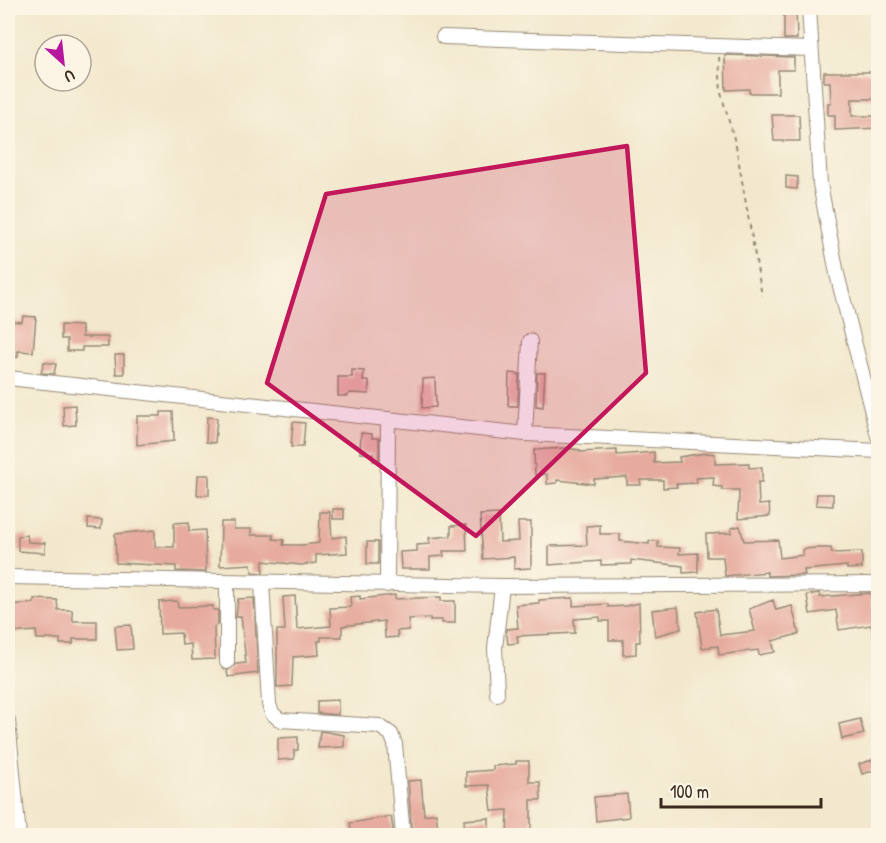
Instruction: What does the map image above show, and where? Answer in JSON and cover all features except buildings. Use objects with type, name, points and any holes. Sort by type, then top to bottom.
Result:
[{"type":"street","points":[[809,8],[820,184],[839,280],[879,436]]},
{"type":"street","points":[[443,37],[810,49]]},
{"type":"street","points":[[525,434],[530,341]]},
{"type":"street","points":[[8,378],[525,434],[879,451]]},
{"type":"street","points":[[387,585],[388,419]]},
{"type":"street","points":[[8,577],[227,583],[502,586],[879,584]]},
{"type":"street","points":[[227,583],[227,662]]},
{"type":"street","points":[[262,583],[269,704],[272,713],[280,720],[379,726],[391,734],[395,744],[403,836]]},
{"type":"street","points":[[498,694],[495,648],[502,586]]},
{"type":"street","points":[[8,721],[18,836]]},
{"type":"path","points":[[718,47],[721,93],[736,146],[762,296]]},
{"type":"highlighted area","points":[[627,146],[646,373],[476,536],[267,383],[326,194]]}]
